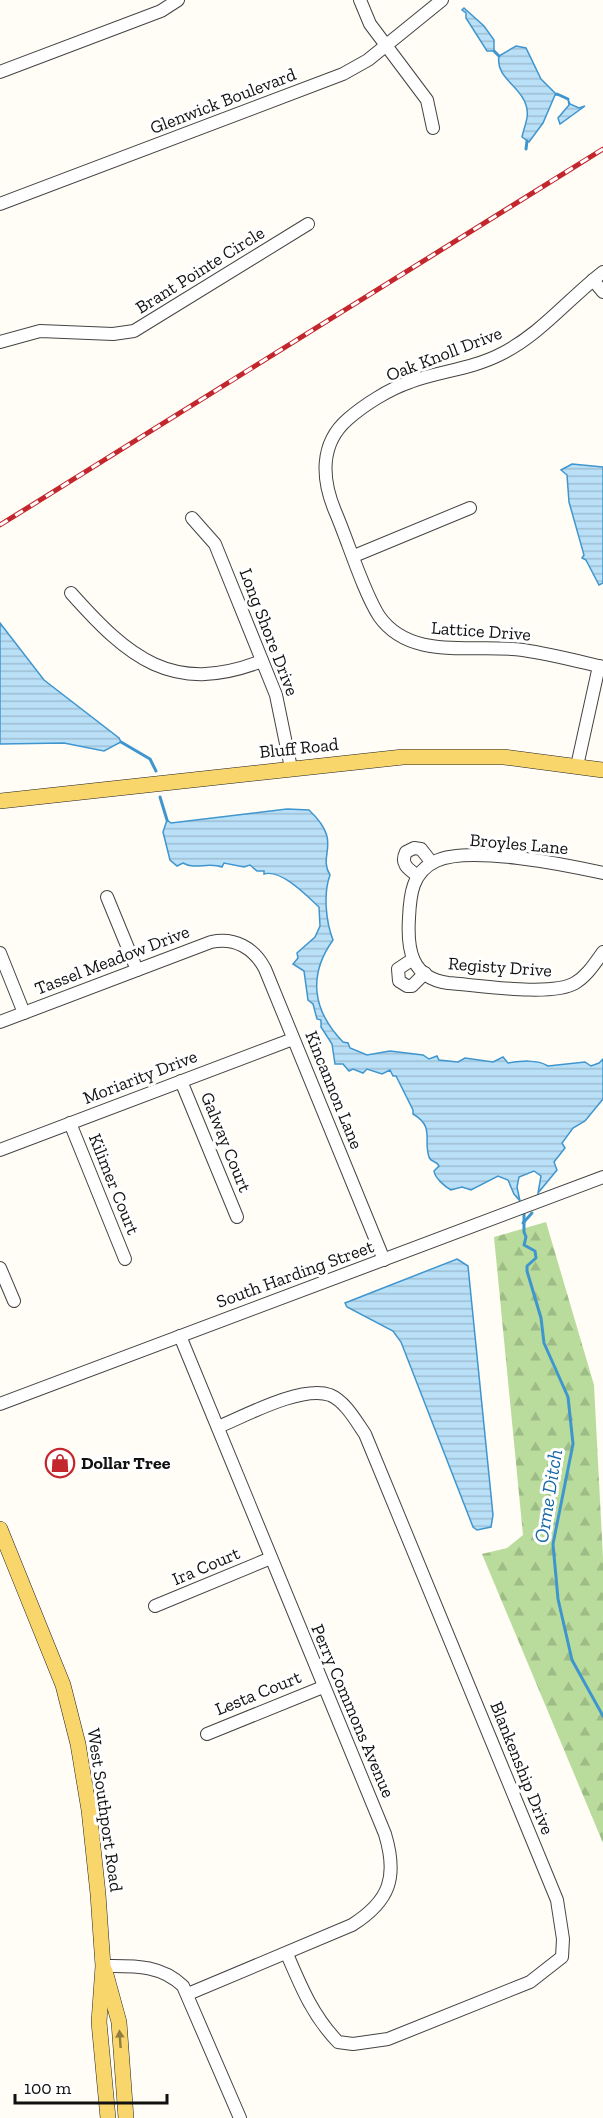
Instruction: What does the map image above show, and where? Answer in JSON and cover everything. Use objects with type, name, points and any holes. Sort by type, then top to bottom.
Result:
[{"type":"main road","name":"Bluff Road","points":[[0,801],[291,768],[431,756],[504,757],[603,770]]},
{"type":"main road","name":"West Southport Road","points":[[0,1529],[72,1713],[89,1810],[103,1966],[99,2022],[108,2118]]},
{"type":"main road","name":"West Southport Road","points":[[103,1966],[119,2022],[126,2118]]},
{"type":"street","points":[[0,72],[161,11],[178,0]]},
{"type":"street","points":[[360,0],[366,16],[427,100],[433,128]]},
{"type":"street","name":"Glenwick Boulevard","points":[[0,204],[338,77],[387,46],[442,0]]},
{"type":"street","name":"Brant Pointe Circle","points":[[0,342],[30,332],[113,334],[134,331],[308,224]]},
{"type":"street","points":[[598,276],[603,292]]},
{"type":"street","name":"Oak Knoll Drive","points":[[354,556],[327,492],[325,467],[329,448],[339,429],[356,413],[406,383],[471,366],[512,348],[546,324],[598,276]]},
{"type":"street","points":[[354,556],[470,508]]},
{"type":"street","name":"Long Shore Drive","points":[[192,518],[215,544],[276,695],[291,768]]},
{"type":"street","name":"Lattice Drive","points":[[354,556],[375,608],[393,632],[413,643],[430,647],[511,649],[601,666]]},
{"type":"street","points":[[71,593],[116,642],[153,664],[177,671],[204,674],[230,671],[262,661]]},
{"type":"street","points":[[577,766],[601,666]]},
{"type":"street","points":[[414,848],[421,849],[432,863],[418,876],[405,866],[406,852],[414,848]]},
{"type":"street","name":"Broyles Lane","points":[[432,863],[453,857],[496,857],[547,862],[603,873]]},
{"type":"street","name":"Registy Drive","points":[[418,876],[411,890],[407,940],[413,959],[424,974],[448,983],[559,989],[582,978],[603,952]]},
{"type":"street","points":[[107,897],[136,970]]},
{"type":"street","name":"Tassel Meadow Drive","points":[[0,1022],[211,942],[225,941],[238,944]]},
{"type":"street","name":"Kincannon Lane","points":[[238,944],[252,951],[262,964],[384,1260]]},
{"type":"street","points":[[0,953],[24,1013]]},
{"type":"street","points":[[413,959],[398,969],[399,981],[406,986],[412,986],[424,974]]},
{"type":"street","name":"Moriarity Drive","points":[[0,1150],[293,1039]]},
{"type":"street","name":"Galway Court","points":[[181,1081],[237,1217]]},
{"type":"street","name":"Kilimer Court","points":[[70,1124],[125,1259]]},
{"type":"street","name":"South Harding Street","points":[[0,1404],[603,1177]]},
{"type":"street","points":[[0,1268],[14,1301]]},
{"type":"street","name":"Perry Commons Avenue","points":[[180,1336],[385,1834],[392,1856],[391,1877],[386,1893],[376,1908],[364,1917],[287,1954],[188,1994]]},
{"type":"street","name":"Blankenship Drive","points":[[218,1427],[278,1402],[312,1394],[330,1395],[343,1405],[365,1434],[557,1900],[563,1939],[562,1957],[530,1982],[388,2039],[353,2044],[338,2042],[317,2018],[306,2001],[287,1954]]},
{"type":"street","name":"Ira Court","points":[[155,1606],[271,1558]]},
{"type":"street","name":"Lesta Court","points":[[207,1734],[323,1686]]},
{"type":"street","points":[[103,1966],[153,1968],[176,1979],[188,1994],[240,2118]]},
{"type":"green space","points":[[546,1222],[594,1385],[603,1558],[603,1843],[482,1554],[507,1548],[523,1535],[494,1237]]},
{"type":"water","points":[[464,8],[484,26],[494,40],[494,51],[487,51],[466,18],[466,13],[462,10]]},
{"type":"water","points":[[516,46],[526,48],[541,79],[557,95],[543,123],[529,142],[522,137],[527,117],[526,105],[519,92],[504,76],[499,64],[499,56]]},
{"type":"water","points":[[568,99],[570,104],[579,108],[585,106],[560,124],[558,118],[569,105]]},
{"type":"water","points":[[572,464],[603,467],[603,583],[599,585],[586,560],[582,558],[584,555],[569,502],[567,475],[561,470]]},
{"type":"water","points":[[0,623],[44,680],[119,738],[121,742],[104,751],[64,743],[0,744]]},
{"type":"water","points":[[287,809],[309,810],[319,821],[328,840],[326,861],[330,875],[326,908],[333,940],[320,966],[317,992],[325,1017],[333,1030],[343,1042],[348,1043],[350,1048],[367,1055],[390,1051],[423,1055],[429,1059],[437,1056],[439,1060],[458,1062],[465,1058],[493,1062],[503,1057],[508,1063],[534,1061],[548,1066],[585,1062],[591,1066],[603,1059],[603,1099],[585,1121],[573,1128],[562,1143],[565,1148],[554,1162],[557,1170],[538,1193],[541,1176],[534,1171],[519,1177],[517,1187],[520,1201],[508,1180],[498,1176],[471,1190],[462,1187],[451,1190],[440,1182],[435,1174],[434,1171],[439,1166],[429,1157],[426,1129],[420,1119],[413,1114],[396,1076],[393,1076],[390,1070],[382,1074],[367,1069],[363,1073],[353,1069],[349,1071],[343,1064],[335,1064],[332,1044],[321,1027],[321,1020],[317,1019],[313,1004],[308,1000],[304,971],[293,964],[298,958],[297,953],[315,937],[320,926],[319,907],[307,896],[278,875],[264,874],[264,871],[257,871],[250,865],[244,867],[224,863],[222,867],[192,866],[183,863],[177,866],[170,860],[163,832],[167,820],[171,823]]},
{"type":"water","points":[[457,1259],[468,1266],[493,1515],[491,1527],[477,1530],[473,1527],[401,1342],[393,1331],[347,1307],[345,1303]]},
{"type":"waterway","points":[[494,51],[499,56]]},
{"type":"waterway","points":[[557,94],[568,99]]},
{"type":"waterway","points":[[526,149],[527,141]]},
{"type":"waterway","name":"Orme Ditch","points":[[121,742],[150,759],[156,771]]},
{"type":"waterway","name":"Orme Ditch","points":[[160,797],[167,820]]},
{"type":"waterway","name":"Orme Ditch","points":[[523,1223],[532,1213]]},
{"type":"waterway","name":"Orme Ditch","points":[[524,1214],[526,1237],[524,1245],[535,1251],[536,1258],[527,1266],[527,1271],[541,1318],[544,1343],[568,1397],[573,1444],[553,1544],[558,1599],[572,1660],[603,1716]]},
{"type":"railway","points":[[0,525],[603,149]]},
{"type":"place","name":"Dollar Tree","points":[[60,1463]]}]
